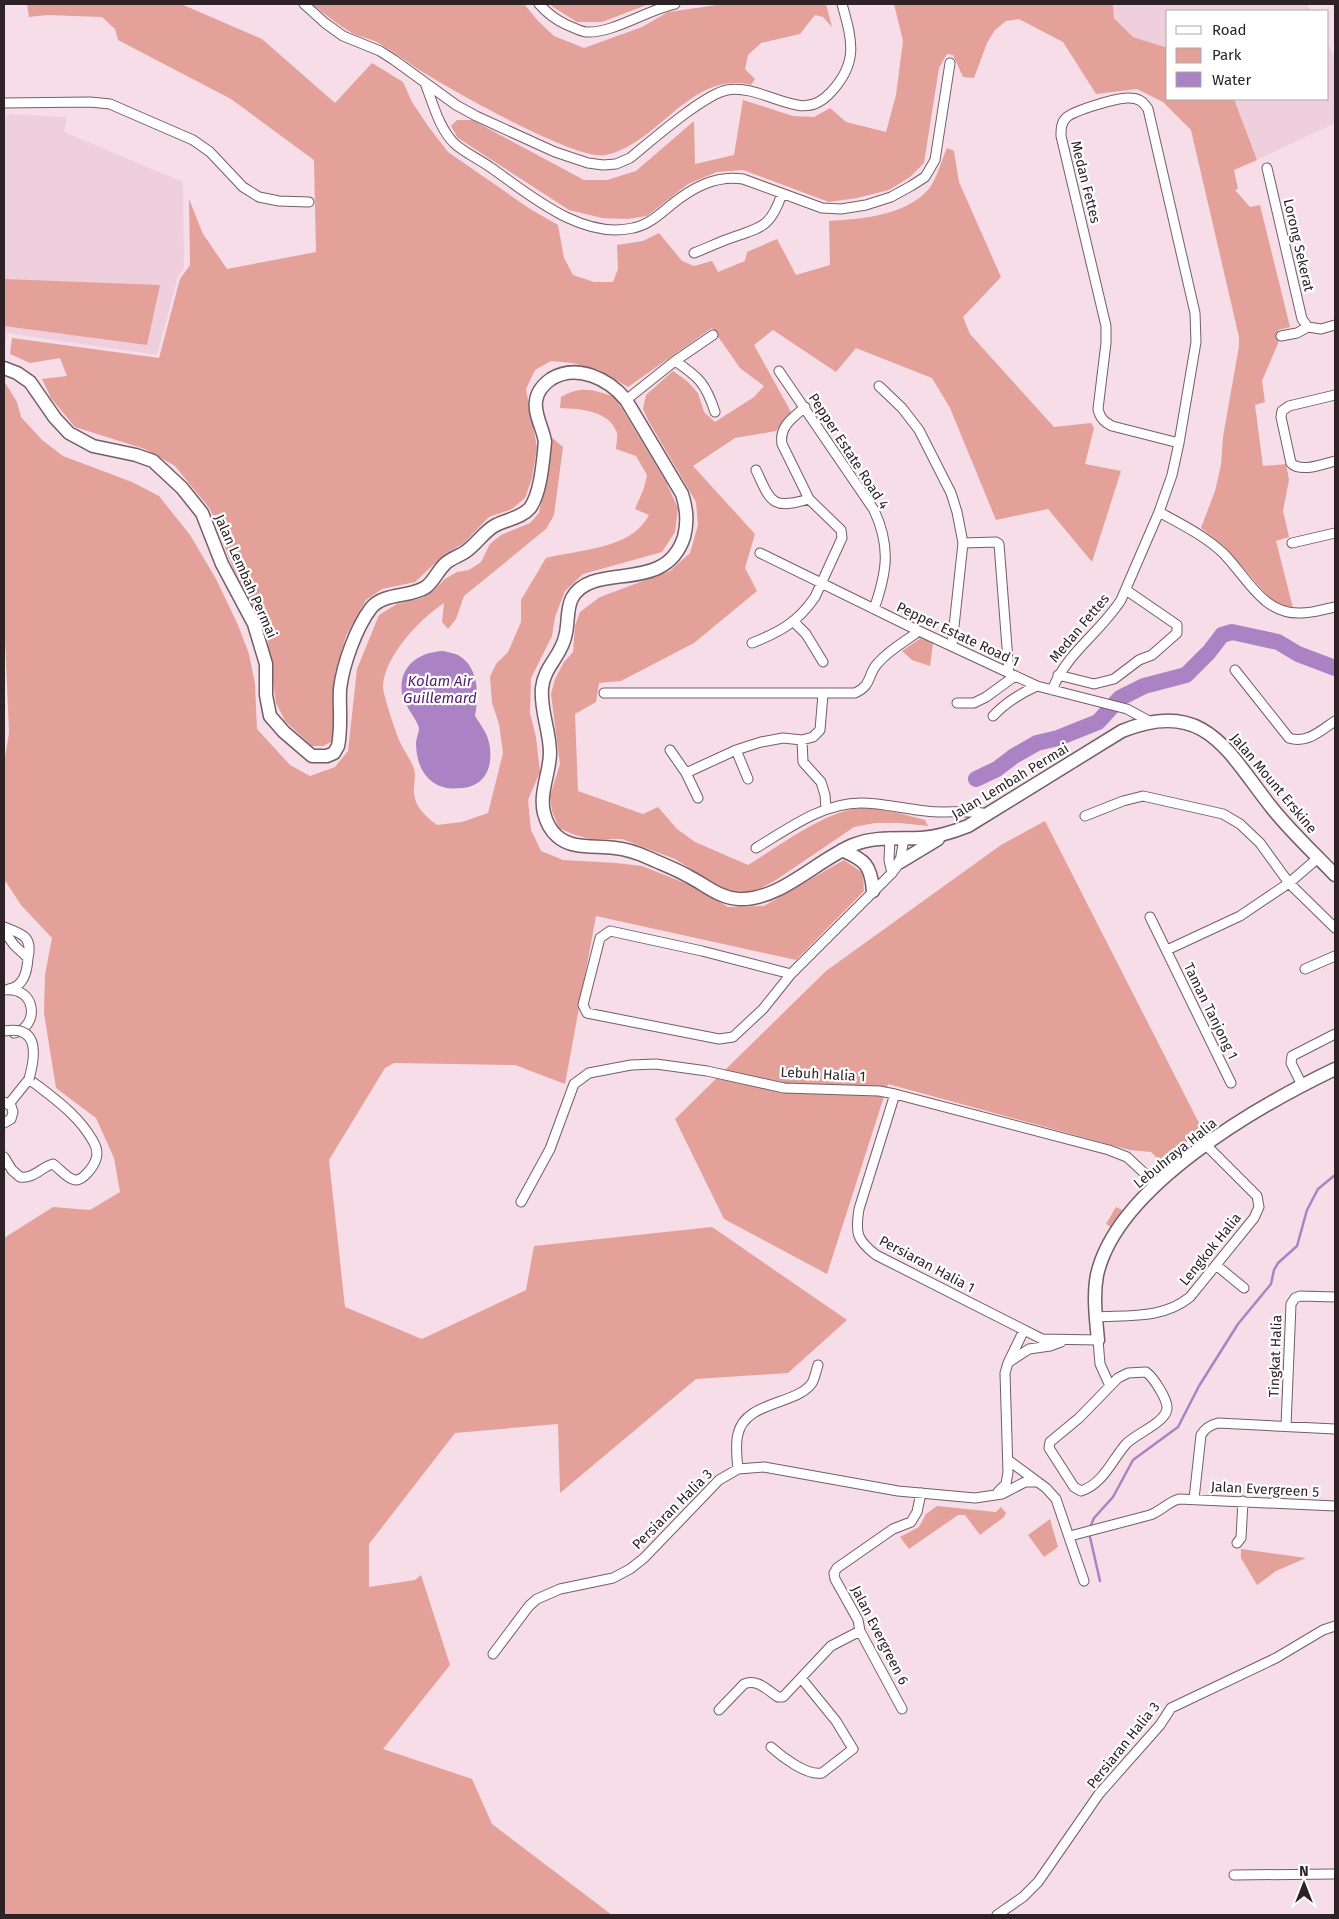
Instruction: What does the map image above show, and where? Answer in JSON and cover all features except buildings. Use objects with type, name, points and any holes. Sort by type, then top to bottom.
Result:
[{"type":"main road","name":"Jalan Lembah Permai","points":[[4,368],[18,373],[30,382],[55,418],[69,433],[93,446],[136,455],[153,461],[182,488],[202,513],[222,564],[254,624],[266,664],[266,695],[270,716],[306,752],[312,756],[319,757],[334,753],[338,746],[340,690],[344,668],[362,622],[370,610],[376,603],[382,600],[428,586],[446,564],[465,552],[488,530],[509,519],[520,516],[530,508],[536,498],[545,442],[544,432],[537,414],[536,400],[546,383],[555,377],[567,373],[580,372],[607,382],[617,389],[626,400],[682,494],[687,511],[685,532],[681,545],[665,565],[649,571],[587,584],[578,590],[573,597],[569,606],[566,636],[547,670],[542,688],[543,715],[550,753],[543,802],[544,813],[549,826],[561,839],[584,846],[613,848],[639,853],[686,874],[715,893],[729,898],[752,898],[772,891],[842,850],[865,841],[890,837],[921,838],[947,834],[968,826],[1116,735],[1135,725],[1151,722]]},
{"type":"main road","name":"Jalan Mount Erskine","points":[[1151,722],[1184,723],[1203,730],[1217,739],[1237,760],[1273,810],[1335,875]]},
{"type":"main road","points":[[900,862],[947,834]]},
{"type":"main road","points":[[842,850],[864,862],[869,868],[873,892]]},
{"type":"main road","name":"Lebuhraya Halia","points":[[1098,1340],[1096,1317],[1097,1276],[1108,1246],[1126,1218],[1156,1184],[1223,1132],[1302,1085],[1335,1069]]},
{"type":"street","points":[[304,4],[343,36],[387,56],[456,105],[555,152],[588,164],[603,165],[616,164],[630,158],[704,100],[726,90],[746,90],[798,106],[808,106],[826,98],[845,76],[850,61],[850,38],[842,4]]},
{"type":"street","points":[[539,4],[545,12],[561,22],[586,32],[612,27],[664,6],[675,4]]},
{"type":"street","points":[[425,83],[444,128],[455,144],[547,207],[574,221],[614,230],[632,228],[651,222],[678,199],[698,187],[713,180],[729,177],[743,179],[822,208],[841,209],[866,205],[891,197],[925,177],[935,160],[950,63]]},
{"type":"street","name":"Medan Fettes","points":[[1052,690],[1058,675],[1067,661],[1114,610],[1126,590],[1159,512],[1172,475],[1179,443],[1196,342],[1195,313],[1148,109],[1140,99],[1127,97],[1073,113],[1062,123],[1061,129],[1061,136],[1104,309],[1106,343],[1098,409],[1100,416],[1112,426],[1179,443]]},
{"type":"street","points":[[4,103],[100,102],[116,106],[193,140],[210,152],[243,187],[258,197],[278,202],[308,202]]},
{"type":"street","name":"Lorong Sekerat","points":[[1267,168],[1302,319],[1308,327]]},
{"type":"street","points":[[694,253],[760,229],[768,222],[782,194]]},
{"type":"street","points":[[1281,336],[1297,333],[1308,327],[1321,329],[1335,325]]},
{"type":"street","points":[[626,400],[675,361],[713,335]]},
{"type":"street","points":[[675,361],[693,373],[704,386],[715,412]]},
{"type":"street","name":"Pepper Estate Road 4","points":[[780,371],[874,510],[881,527],[886,569],[874,609]]},
{"type":"street","points":[[879,386],[902,408],[919,430],[951,493],[957,512],[963,544],[952,645]]},
{"type":"street","points":[[1335,395],[1289,406],[1282,411],[1281,417],[1292,463],[1295,467],[1302,468],[1335,461]]},
{"type":"street","points":[[752,643],[770,636],[794,622],[809,606],[842,538],[841,530],[809,499],[782,444],[781,435],[784,428],[805,407]]},
{"type":"street","points":[[756,470],[769,498],[776,503],[785,504],[809,499]]},
{"type":"street","points":[[1159,512],[1212,544],[1224,554],[1251,587],[1277,610],[1301,613],[1335,608]]},
{"type":"street","points":[[1292,543],[1335,533]]},
{"type":"street","points":[[957,703],[974,703],[986,696],[1012,674],[999,544],[996,542],[963,544]]},
{"type":"street","name":"Pepper Estate Road 1","points":[[760,553],[1037,686],[1108,703],[1127,709],[1151,722]]},
{"type":"street","points":[[1058,675],[1094,684],[1114,679],[1139,660],[1152,656],[1178,633],[1178,625],[1126,590]]},
{"type":"street","points":[[794,622],[806,634],[823,662]]},
{"type":"street","points":[[604,693],[855,693],[868,684],[879,662],[919,631]]},
{"type":"street","points":[[1234,670],[1289,738],[1298,741],[1308,739],[1335,721]]},
{"type":"street","points":[[993,716],[1015,696],[1037,686]]},
{"type":"street","points":[[686,773],[736,750],[761,742],[792,738],[802,740],[813,737],[820,730],[823,694]]},
{"type":"street","points":[[802,740],[803,762],[821,782],[826,808]]},
{"type":"street","points":[[670,750],[686,773],[698,798]]},
{"type":"street","points":[[736,750],[748,779]]},
{"type":"street","points":[[1085,816],[1123,800],[1143,796],[1223,814],[1240,824],[1260,843],[1289,883],[1335,928]]},
{"type":"street","points":[[756,848],[826,808],[860,803],[898,806],[927,812],[974,811],[987,814]]},
{"type":"street","points":[[890,837],[889,860],[892,873]]},
{"type":"street","points":[[792,974],[702,951],[610,931],[600,938],[582,1005],[587,1013],[719,1039],[733,1037],[763,1009],[792,974],[892,873],[900,862],[904,838]]},
{"type":"street","points":[[1167,950],[1240,916],[1289,883],[1318,858]]},
{"type":"street","name":"Taman Tanjong 1","points":[[1150,917],[1231,1084]]},
{"type":"street","points":[[4,929],[23,934],[29,942],[30,949],[26,973],[20,984],[15,988],[4,990]]},
{"type":"street","points":[[1305,969],[1335,956]]},
{"type":"street","points":[[4,990],[18,990],[26,995],[32,1006],[28,1024],[24,1030],[4,1032]]},
{"type":"street","points":[[4,1032],[16,1029],[23,1031],[29,1036],[33,1053],[33,1064],[29,1079],[6,1103],[12,1109],[13,1116],[4,1123]]},
{"type":"street","points":[[1302,1085],[1291,1063],[1292,1056],[1335,1034]]},
{"type":"street","name":"Lebuh Halia 1","points":[[521,1202],[550,1149],[574,1084],[589,1073],[631,1065],[656,1064],[707,1071],[784,1088],[879,1091],[895,1094],[1109,1150],[1128,1157],[1156,1184]]},
{"type":"street","points":[[4,1157],[12,1170],[20,1177],[32,1176],[47,1165],[53,1164],[68,1177],[75,1180],[80,1179],[91,1168],[96,1159],[97,1150],[75,1116],[29,1079]]},
{"type":"street","name":"Persiaran Halia 1","points":[[895,1094],[859,1209],[858,1235],[862,1244],[876,1255],[1042,1339],[1098,1340]]},
{"type":"street","name":"Lengkok Halia","points":[[1096,1317],[1155,1313],[1172,1309],[1190,1297],[1258,1212],[1259,1202],[1254,1192],[1206,1145]]},
{"type":"street","points":[[1216,1265],[1244,1288]]},
{"type":"street","name":"Tingkat Halia","points":[[1286,1426],[1291,1304],[1294,1298],[1300,1296],[1335,1297]]},
{"type":"street","points":[[992,1496],[1003,1489],[1006,1484],[1008,1460],[1004,1379],[1008,1363],[1024,1330]]},
{"type":"street","points":[[1008,1363],[1029,1349],[1050,1346],[1069,1340]]},
{"type":"street","points":[[1098,1340],[1100,1364],[1110,1386]]},
{"type":"street","points":[[738,1469],[737,1439],[740,1427],[745,1420],[758,1411],[809,1387],[818,1365]]},
{"type":"street","points":[[1146,1372],[1160,1390],[1167,1408],[1165,1414],[1154,1425],[1127,1443],[1116,1460],[1098,1481],[1081,1491],[1074,1487],[1049,1448],[1049,1445],[1110,1386],[1118,1378],[1128,1374],[1146,1372]]},
{"type":"street","points":[[1070,1536],[1155,1513],[1175,1500],[1194,1498],[1201,1435],[1206,1427],[1218,1423],[1335,1428]]},
{"type":"street","points":[[1008,1460],[1038,1482],[1056,1499],[1084,1581]]},
{"type":"street","name":"Persiaran Halia 3","points":[[493,1654],[529,1606],[537,1599],[560,1589],[587,1585],[613,1578],[630,1569],[644,1558],[720,1480],[738,1469],[764,1467],[921,1493],[975,1498],[992,1496]]},
{"type":"street","points":[[992,1496],[1025,1482],[1038,1482]]},
{"type":"street","name":"Jalan Evergreen 6","points":[[902,1709],[860,1630],[858,1620],[834,1573],[837,1568],[893,1530],[911,1522],[917,1512],[921,1493]]},
{"type":"street","name":"Jalan Evergreen 5","points":[[1194,1498],[1335,1506]]},
{"type":"street","points":[[1236,1543],[1241,1538],[1242,1501]]},
{"type":"street","name":"Persiaran Halia 3","points":[[997,1915],[1023,1897],[1038,1882],[1099,1794],[1160,1725],[1171,1708],[1276,1658],[1323,1630],[1335,1626]]},
{"type":"street","points":[[720,1710],[748,1682],[759,1684],[781,1698],[830,1646],[860,1630]]},
{"type":"street","points":[[771,1747],[780,1755],[817,1774],[853,1749],[836,1722],[801,1678]]},
{"type":"street","points":[[1234,1875],[1335,1874]]},
{"type":"shaded area","points":[[1113,4],[1307,4],[1310,10],[1166,10],[1166,47],[1133,37],[1114,17]]},
{"type":"shaded area","points":[[1329,47],[1335,60],[1335,123],[1257,160],[1234,100],[1329,100]]},
{"type":"shaded area","points":[[10,114],[67,117],[64,132],[183,182],[184,269],[178,276],[157,355],[7,333],[4,349],[5,120]]},
{"type":"green space","points":[[27,4],[181,4],[262,39],[335,103],[372,63],[403,82],[412,102],[448,152],[530,209],[558,225],[564,258],[573,275],[594,282],[613,282],[618,269],[617,245],[643,241],[659,233],[682,261],[694,266],[712,261],[718,272],[745,261],[747,252],[777,239],[796,275],[830,265],[829,221],[868,217],[895,211],[907,206],[918,199],[931,186],[947,148],[954,151],[959,182],[1001,277],[963,317],[970,334],[1054,427],[1091,423],[1094,428],[1085,464],[1121,471],[1092,562],[1048,509],[996,520],[950,408],[932,378],[856,348],[836,372],[773,330],[754,345],[791,412],[776,431],[735,438],[693,466],[755,534],[745,568],[757,591],[694,643],[621,681],[599,683],[596,702],[575,714],[578,791],[643,814],[658,807],[677,829],[695,842],[748,865],[820,821],[850,810],[872,808],[887,810],[925,820],[928,826],[875,823],[854,827],[776,880],[752,893],[726,889],[675,859],[622,839],[591,839],[559,828],[552,811],[550,796],[560,764],[551,694],[555,679],[564,662],[573,652],[575,626],[580,612],[600,597],[670,571],[690,553],[698,525],[696,502],[643,409],[646,395],[673,371],[687,381],[698,393],[704,412],[715,422],[754,397],[764,386],[740,368],[712,328],[628,387],[599,370],[573,363],[551,361],[535,370],[526,389],[537,447],[532,478],[525,498],[512,509],[489,517],[464,543],[445,554],[415,582],[382,589],[366,600],[346,636],[335,673],[333,741],[323,746],[312,746],[285,721],[276,703],[267,635],[232,565],[210,509],[175,466],[145,449],[75,427],[51,398],[42,379],[67,376],[60,358],[30,363],[10,354],[12,338],[159,358],[180,279],[190,265],[189,199],[203,234],[227,269],[316,252],[314,160],[231,99],[118,40],[115,29],[102,17],[47,15],[29,17]]},
{"type":"green space","points":[[312,4],[524,4],[554,36],[584,48],[642,27],[668,12],[724,4],[826,4],[832,27],[823,17],[815,15],[800,34],[761,43],[748,55],[745,69],[755,79],[751,85],[730,83],[711,88],[693,97],[643,137],[625,148],[606,155],[592,154],[571,148],[519,125],[424,73],[377,42],[352,33]]},
{"type":"green space","points":[[550,4],[649,4],[602,22],[577,22]]},
{"type":"green space","points":[[894,4],[1113,4],[1114,18],[1133,37],[1166,47],[1166,100],[1234,100],[1257,160],[1234,170],[1238,189],[1235,190],[1250,207],[1260,205],[1290,327],[1278,330],[1279,341],[1262,381],[1265,402],[1255,405],[1263,466],[1286,464],[1289,480],[1283,511],[1289,537],[1276,541],[1293,608],[1278,605],[1223,545],[1201,528],[1215,491],[1221,465],[1223,437],[1239,337],[1191,130],[1163,102],[1137,89],[1096,94],[1063,42],[1019,19],[1006,21],[995,30],[987,43],[974,78],[963,77],[953,55],[947,54],[939,68],[924,163],[910,177],[889,190],[857,198],[829,202],[743,170],[717,172],[688,184],[647,216],[627,219],[602,218],[569,210],[458,138],[451,126],[457,120],[472,120],[584,180],[607,180],[636,171],[694,121],[695,164],[734,155],[743,100],[793,116],[814,117],[830,108],[846,122],[886,132],[896,95],[903,41]]},
{"type":"green space","points":[[4,279],[160,285],[147,345],[4,326]]},
{"type":"green space","points":[[4,381],[17,402],[21,417],[42,440],[63,456],[132,482],[159,496],[190,535],[216,579],[238,625],[249,654],[255,684],[257,729],[290,765],[310,776],[335,767],[348,751],[357,669],[379,615],[397,604],[422,598],[445,579],[457,572],[469,570],[481,562],[490,544],[501,535],[530,523],[539,513],[551,455],[550,436],[563,447],[554,515],[546,529],[464,596],[456,619],[448,629],[442,622],[444,603],[414,628],[396,651],[385,675],[383,687],[390,714],[400,742],[415,771],[415,800],[424,813],[437,825],[462,822],[488,813],[503,753],[499,724],[492,703],[490,677],[496,664],[508,652],[521,622],[521,600],[546,558],[589,550],[617,542],[641,527],[649,515],[635,509],[647,475],[636,456],[616,449],[617,433],[613,425],[601,415],[593,412],[560,408],[561,397],[575,391],[588,390],[615,397],[666,482],[678,508],[675,532],[662,552],[583,574],[565,591],[555,617],[552,636],[531,678],[530,713],[536,737],[540,772],[528,800],[531,830],[541,851],[563,860],[642,866],[695,887],[728,907],[764,906],[844,860],[863,873],[864,891],[796,960],[596,916],[565,1084],[515,1065],[394,1063],[385,1068],[329,1160],[345,1307],[422,1339],[526,1290],[534,1246],[712,1227],[847,1320],[788,1373],[696,1379],[560,1493],[558,1424],[455,1433],[369,1544],[369,1587],[415,1580],[421,1575],[450,1665],[383,1749],[472,1779],[492,1824],[612,1915],[4,1915],[4,1238],[53,1207],[90,1210],[120,1192],[114,1158],[96,1118],[56,1088],[44,1013],[45,975],[52,938],[21,905],[4,879],[4,764],[9,733],[4,637]]},
{"type":"green space","points":[[921,638],[933,643],[930,666],[912,660],[902,651]]},
{"type":"green space","points":[[1045,821],[1202,1129],[1167,1158],[1160,1161],[1151,1152],[1130,1150],[888,1084],[827,1274],[724,1219],[675,1119],[826,971],[1001,845]]},
{"type":"green space","points":[[1116,1207],[1124,1211],[1114,1229],[1106,1224]]},
{"type":"green space","points":[[937,1506],[996,1512],[1001,1507],[1006,1513],[1004,1517],[980,1535],[965,1515],[958,1515],[909,1549],[900,1537],[919,1527],[926,1514]]},
{"type":"green space","points":[[1050,1519],[1058,1547],[1044,1557],[1028,1535]]},
{"type":"green space","points":[[1241,1549],[1306,1558],[1276,1571],[1257,1585],[1241,1558]]},
{"type":"water","name":"Kolam Air Guillemard","points":[[443,651],[458,655],[465,660],[474,674],[477,691],[475,716],[486,733],[489,744],[490,761],[485,776],[472,786],[463,788],[448,788],[438,785],[429,779],[423,771],[416,749],[419,728],[402,694],[403,676],[412,663],[425,654]]},
{"type":"waterway","points":[[976,779],[997,769],[1014,756],[1037,743],[1058,738],[1098,722],[1120,698],[1144,686],[1186,675],[1209,652],[1222,635],[1232,632],[1278,642],[1298,654],[1335,668]]},
{"type":"waterway","points":[[1091,1525],[1094,1518],[1113,1497],[1133,1460],[1178,1427],[1199,1386],[1238,1324],[1271,1284],[1274,1270],[1278,1263],[1297,1246],[1307,1210],[1318,1189],[1335,1175]]},
{"type":"waterway","points":[[1090,1537],[1100,1581]]}]
